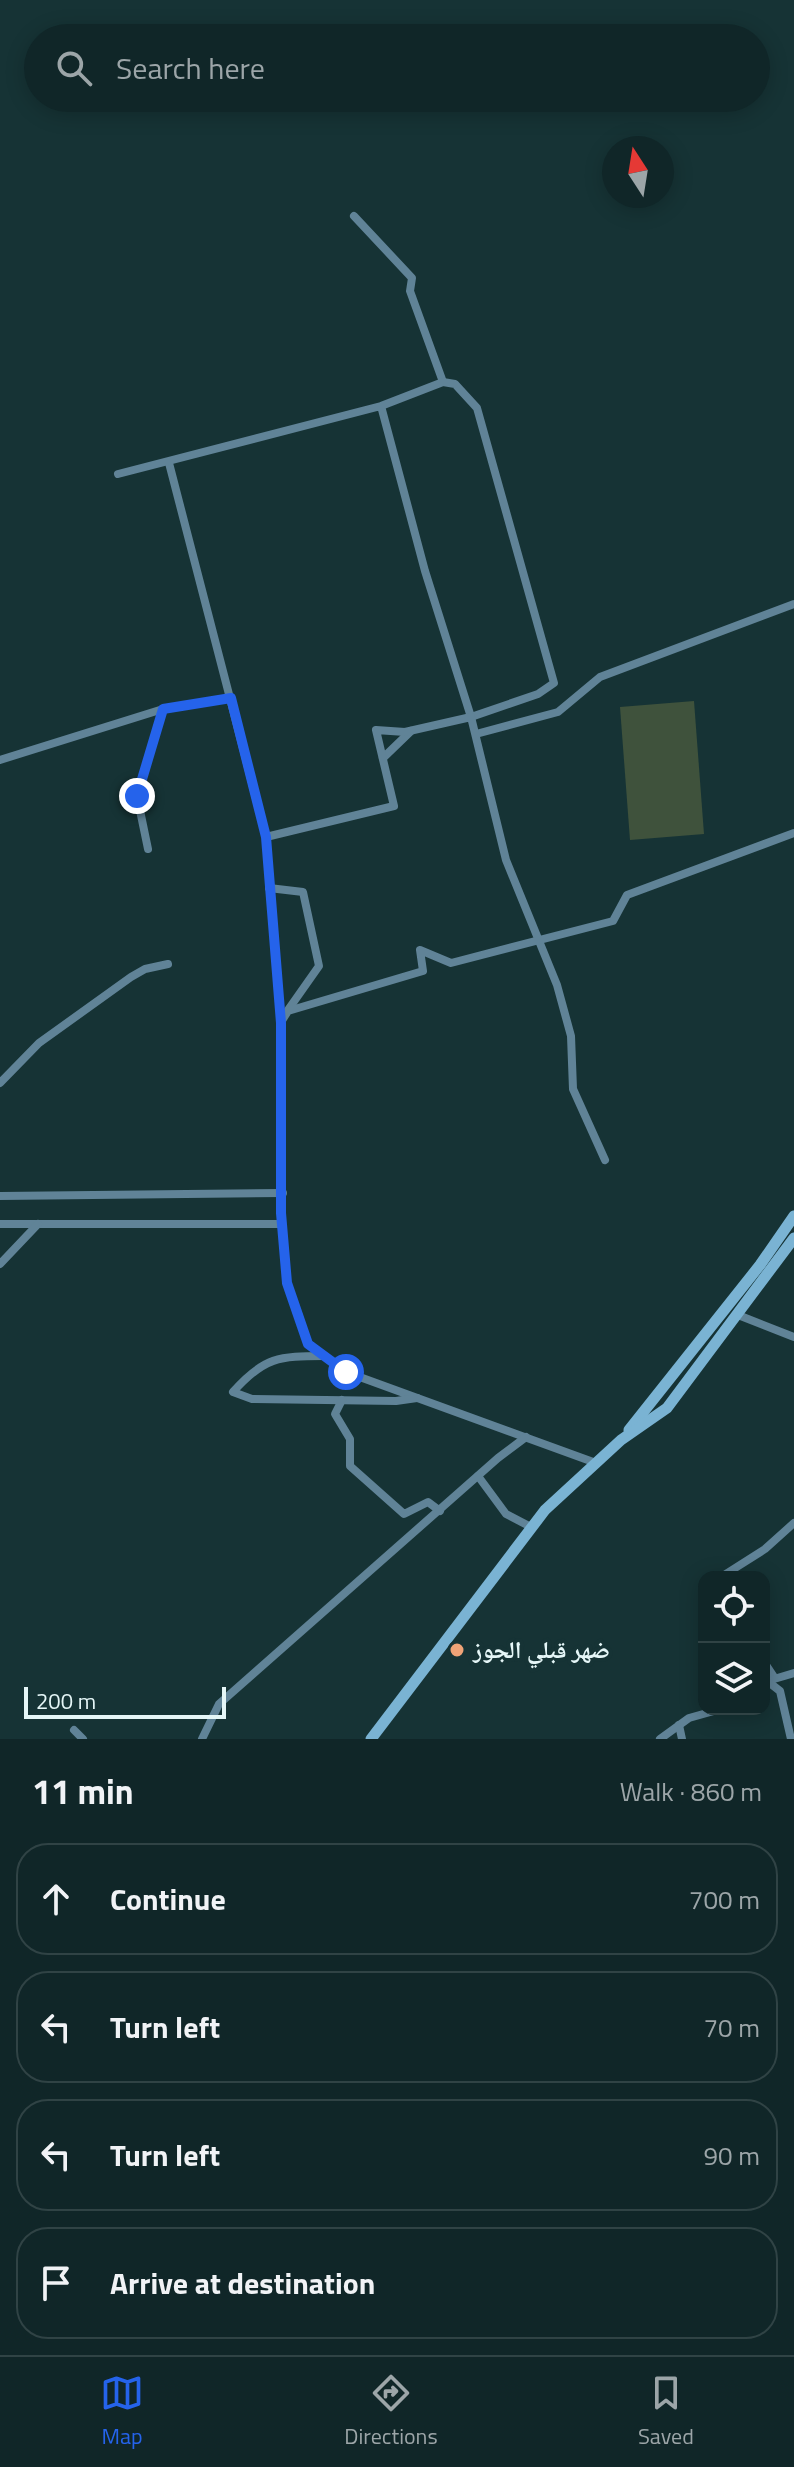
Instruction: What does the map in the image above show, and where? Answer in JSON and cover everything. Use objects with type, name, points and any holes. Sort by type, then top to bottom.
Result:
[{"type":"main road","points":[[621,1440],[760,1265],[794,1216]]},
{"type":"main road","points":[[371,1739],[531,1527],[621,1440],[667,1408],[794,1238]]},
{"type":"street","points":[[354,216],[412,278],[410,291],[443,382]]},
{"type":"street","points":[[118,474],[381,406],[443,382],[455,384],[477,408],[554,683],[538,694],[471,717],[411,730],[376,730],[394,806],[266,837]]},
{"type":"street","points":[[381,406],[425,571],[476,734],[506,860],[540,941],[571,1036],[573,1089],[605,1160]]},
{"type":"street","points":[[169,463],[266,837],[281,1023],[282,1224],[287,1283],[308,1344],[346,1372],[596,1463]]},
{"type":"street","points":[[476,734],[558,712],[600,677],[794,604]]},
{"type":"street","points":[[0,760],[163,709],[231,698]]},
{"type":"street","points":[[148,849],[137,796],[163,709]]},
{"type":"street","points":[[383,758],[411,730]]},
{"type":"street","points":[[288,1011],[423,971],[420,950],[451,963],[613,921],[627,895],[794,833]]},
{"type":"street","points":[[269,888],[303,892],[319,966],[281,1023]]},
{"type":"street","points":[[0,1083],[39,1043],[131,977],[145,969],[168,964]]},
{"type":"street","points":[[0,1196],[283,1193]]},
{"type":"street","points":[[0,1224],[282,1224]]},
{"type":"street","points":[[0,1264],[38,1224]]},
{"type":"street","points":[[738,1315],[794,1337]]},
{"type":"street","points":[[325,1356],[295,1356],[263,1362],[233,1392],[252,1399],[418,1398]]},
{"type":"street","points":[[342,1400],[335,1414],[350,1439],[350,1466],[404,1514],[428,1502],[440,1511]]},
{"type":"street","points":[[202,1739],[219,1704],[526,1437]]},
{"type":"street","points":[[478,1476],[506,1514],[531,1527]]},
{"type":"street","points":[[730,1571],[765,1549],[794,1523]]},
{"type":"street","points":[[791,1739],[780,1691],[770,1683],[794,1673]]},
{"type":"street","points":[[660,1739],[679,1725],[705,1715]]},
{"type":"street","points":[[679,1725],[682,1739]]},
{"type":"street","points":[[74,1730],[83,1739]]},
{"type":"green space","points":[[694,701],[704,834],[630,840],[620,707]]},
{"type":"place","name":"ضهر قبلي الجوز","points":[[457,1650]]},
{"type":"route","points":[[137,796],[163,709],[231,698],[266,837],[281,1023],[281,1213],[287,1283],[308,1344],[346,1372]]}]
